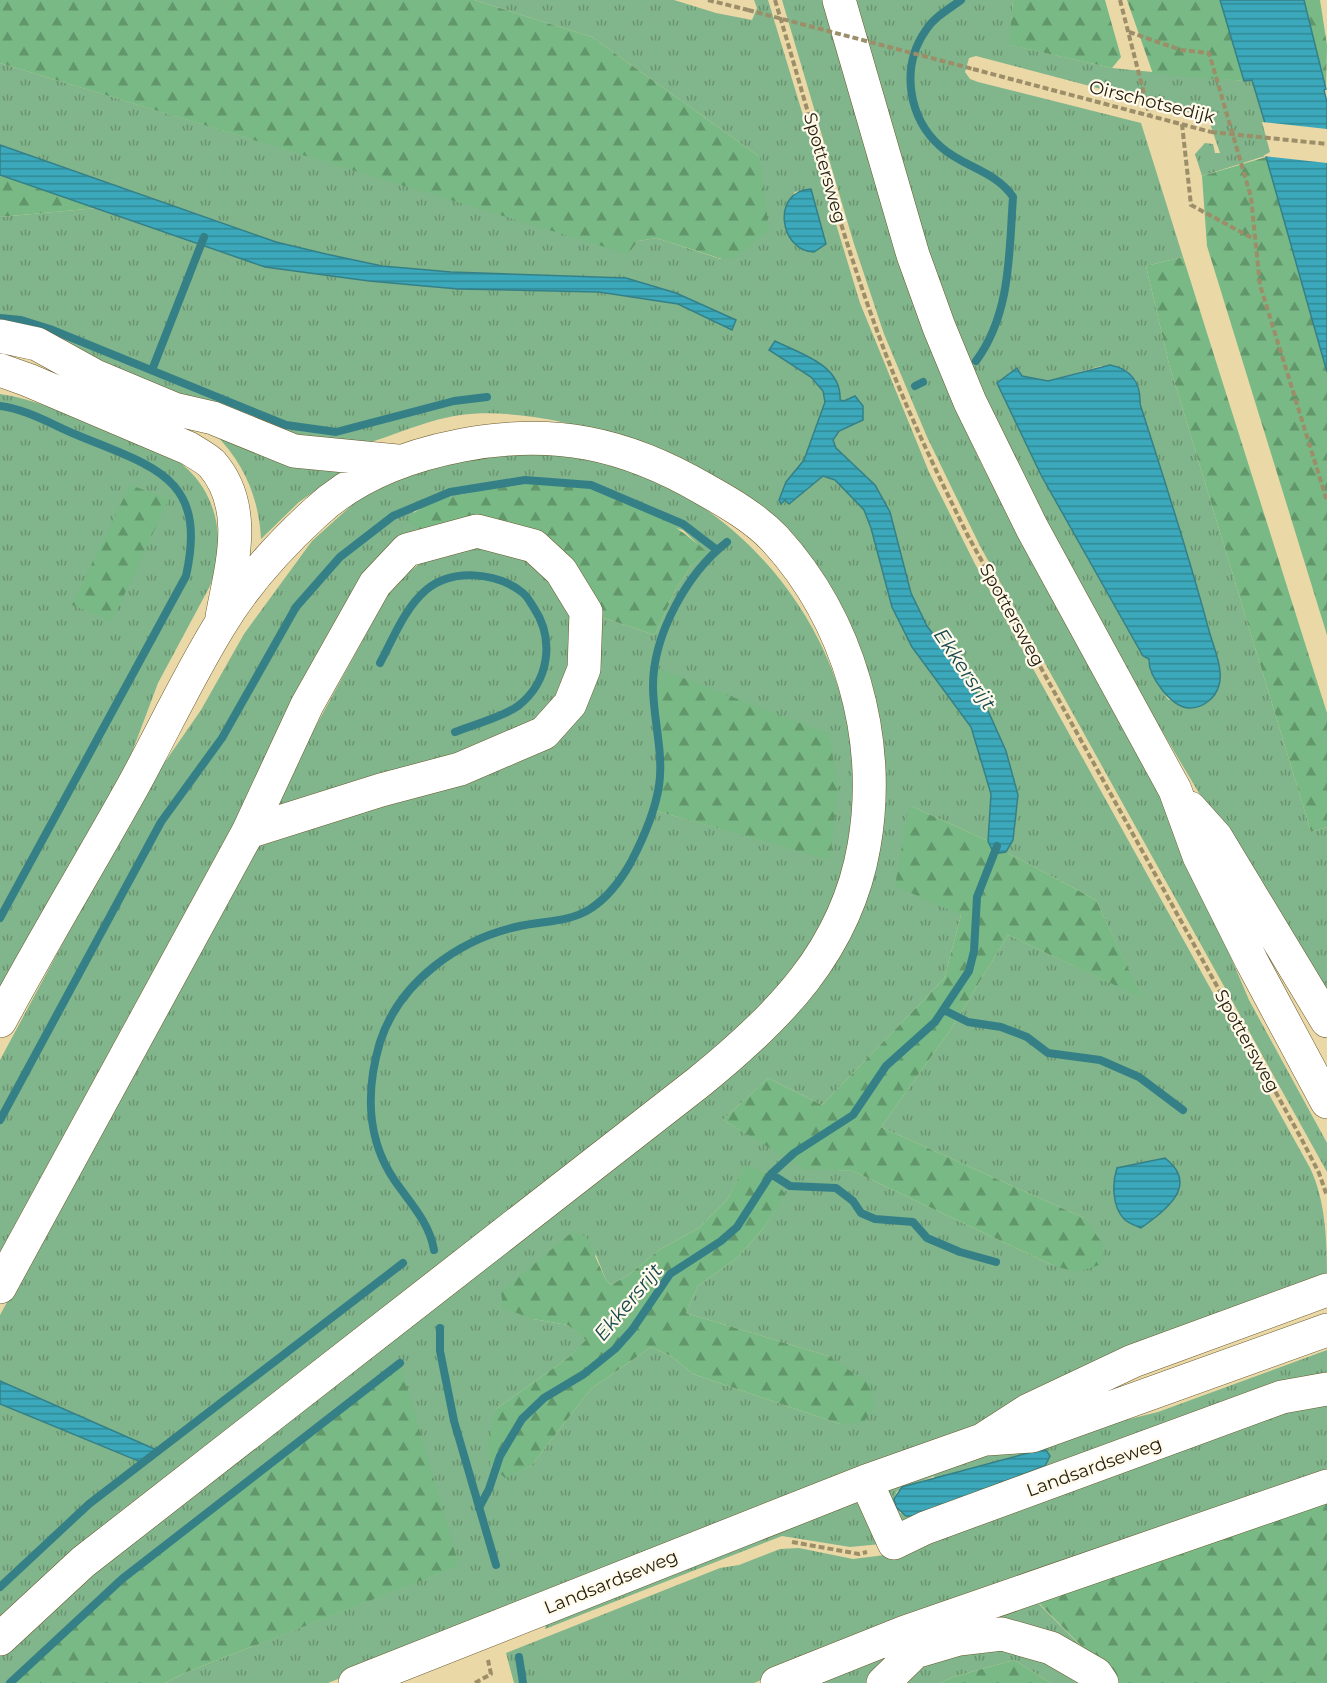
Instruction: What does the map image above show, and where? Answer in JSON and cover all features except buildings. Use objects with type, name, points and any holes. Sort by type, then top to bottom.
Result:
[{"type":"street","points":[[839,0],[914,255],[939,327],[970,402],[1022,508],[1175,790],[1199,856],[1252,962],[1327,1102]]},
{"type":"street","points":[[0,336],[37,344],[95,376],[174,409],[213,418],[294,451],[400,461]]},
{"type":"street","points":[[0,352],[95,376]]},
{"type":"street","points":[[10,377],[188,448],[210,463],[224,482],[235,512],[236,540],[221,622]]},
{"type":"street","points":[[174,409],[208,435],[229,456],[244,484],[253,514],[254,546],[248,588]]},
{"type":"street","points":[[0,1639],[83,1562],[750,1041],[781,1011],[806,980],[834,933],[851,892],[864,846],[868,791],[867,744],[856,683],[838,638],[815,592],[774,538],[739,509],[680,474],[623,450],[549,438],[501,438],[447,448],[400,461],[353,485],[316,511],[221,622],[110,828],[4,1006]]},
{"type":"street","points":[[0,1287],[248,832],[307,705],[375,584],[407,550],[477,531],[534,546],[561,571],[586,612],[584,669],[570,704],[544,733],[460,769],[381,790],[248,832]]},
{"type":"street","points":[[1175,790],[1216,837],[1327,1021]]},
{"type":"street","name":"Landsardseweg","points":[[355,1683],[866,1481],[982,1440],[1027,1411],[1133,1361],[1327,1290]]},
{"type":"street","name":"Landsardseweg","points":[[982,1440],[1032,1436],[1327,1330]]},
{"type":"street","name":"Landsardseweg","points":[[866,1481],[894,1543],[926,1528],[1282,1397],[1327,1389]]},
{"type":"street","points":[[777,1683],[910,1642],[1327,1486]]},
{"type":"street","points":[[910,1642],[1002,1634],[1051,1648],[1096,1674],[1102,1683]]},
{"type":"street","points":[[883,1683],[910,1642]]},
{"type":"path","name":"Oirschotsedijk","points":[[708,0],[1211,132],[1327,144]]},
{"type":"path","name":"Spottersweg","points":[[775,0],[853,262],[879,337],[922,442],[980,557],[1301,1138],[1319,1173],[1327,1196]]},
{"type":"path","points":[[1119,0],[1150,117]]},
{"type":"path","points":[[1129,32],[1181,50],[1209,53],[1251,197],[1260,285],[1327,501]]},
{"type":"path","points":[[1182,124],[1191,205],[1254,239]]},
{"type":"green space","points":[[0,0],[474,0],[592,37],[760,157],[769,230],[736,257],[722,259],[656,238],[638,241],[628,254],[0,63]]},
{"type":"green space","points":[[474,0],[674,0],[716,13],[752,20],[757,8],[754,0],[768,0],[860,303],[929,472],[975,564],[1310,1168],[1322,1208],[1326,1237],[1327,1278],[977,1424],[328,1683],[165,1683],[187,1672],[458,1566],[399,1363],[122,1579],[10,1683],[0,1683],[0,1639],[781,1011],[864,846],[839,637],[719,480],[663,452],[629,440],[558,421],[491,413],[445,418],[338,451],[0,329],[0,217],[97,208],[265,267],[369,281],[458,289],[599,292],[678,304],[733,329],[736,320],[676,293],[626,278],[451,272],[382,266],[276,242],[0,145],[0,63],[628,253],[638,241],[656,238],[721,259],[760,157],[592,37]],"holes":[[[811,189],[785,229],[786,205],[795,192]],[[785,361],[840,390],[839,400],[863,420],[838,431],[833,440],[836,448],[875,485],[890,512],[911,593],[927,626],[985,704],[1006,751],[1018,795],[1013,840],[1006,852],[1096,900],[1141,997],[1008,935],[951,1029],[881,1127],[1084,1218],[1054,1266],[853,1171],[804,1168],[723,1120],[768,1078],[822,1105],[944,979],[961,915],[909,805],[988,841],[991,794],[971,727],[912,647],[892,607],[864,510],[835,480],[823,475],[789,504],[785,500],[782,504],[779,500],[786,482],[804,460],[825,402],[823,391],[811,377]],[[745,1166],[771,1174],[784,1194],[765,1226],[737,1258],[698,1286],[686,1313],[828,1356],[840,1424],[693,1374],[671,1356],[651,1347],[591,1389],[531,1466],[505,1477],[490,1464],[496,1409],[569,1357],[587,1340],[568,1325],[533,1319],[596,1255],[606,1280],[611,1285],[630,1274],[659,1250],[699,1228],[727,1200]],[[1117,1168],[1173,1201],[1141,1228],[1130,1223],[1124,1219],[1117,1208],[1115,1174]]]},
{"type":"green space","points":[[782,0],[822,0],[893,237],[957,411],[983,467],[1166,804],[1249,1000],[1327,1143],[1327,1172],[980,546],[927,437],[884,334],[854,244]]},
{"type":"green space","points":[[851,0],[1013,0],[1010,45],[1112,68],[1244,81],[1252,79],[1274,153],[1202,176],[1195,154],[1205,143],[1213,144],[1215,153],[1220,153],[1208,118],[1202,108],[1193,107],[1192,113],[976,56],[969,58],[965,72],[970,79],[978,82],[1141,123],[1183,257],[1146,266],[1169,364],[1311,832],[1327,827],[1327,1008],[1134,684],[996,429],[933,275]],"holes":[[[1101,366],[1136,381],[1140,404],[1220,679],[1216,693],[1169,700],[1167,698],[1148,661],[1150,659],[1143,656],[1041,475],[997,383],[1018,368],[1022,376],[1048,381]]]},
{"type":"green space","points":[[1013,0],[1105,0],[1121,57],[1112,68],[1009,45]]},
{"type":"green space","points":[[1127,0],[1220,0],[1244,81],[1153,74]]},
{"type":"green space","points":[[1304,0],[1320,0],[1327,45],[1326,89]]},
{"type":"green space","points":[[1266,157],[1327,372],[1327,635],[1207,246],[1202,176]]},
{"type":"green space","points":[[0,175],[97,208],[0,217]]},
{"type":"green space","points":[[1183,257],[1327,713],[1327,827],[1311,832],[1169,364],[1146,266]]},
{"type":"green space","points":[[0,394],[26,399],[63,412],[156,449],[181,464],[195,477],[206,493],[213,510],[218,548],[216,567],[210,586],[158,683],[128,763],[0,1001]]},
{"type":"green space","points":[[215,434],[347,469],[299,502],[261,539],[257,509],[248,482],[234,457]]},
{"type":"green space","points":[[533,451],[619,467],[668,486],[721,521],[767,564],[804,614],[832,670],[849,728],[854,790],[847,852],[827,913],[803,960],[746,1027],[0,1619],[0,1404],[142,1463],[158,1451],[0,1381],[0,1315],[260,841],[541,748],[592,614],[655,635],[676,589],[692,565],[707,553],[683,530],[528,484],[464,494],[413,511],[423,532],[355,601],[0,1252],[0,1060],[131,816],[201,710],[244,634],[312,541],[363,495],[421,467]],"holes":[[[654,667],[830,859],[653,810],[660,784],[653,688]]]},
{"type":"green space","points":[[528,484],[583,487],[617,497],[665,521],[708,553],[692,565],[676,589],[655,635],[592,614],[572,572],[423,532],[406,520],[415,512],[445,499]]},
{"type":"green space","points":[[130,485],[169,499],[112,621],[72,605]]},
{"type":"green space","points":[[483,547],[525,560],[544,574],[569,615],[573,637],[571,662],[548,715],[499,744],[270,810],[389,592],[411,570],[430,558],[452,551]]},
{"type":"green space","points":[[654,667],[829,734],[838,787],[830,860],[653,810],[660,784]]},
{"type":"green space","points":[[909,805],[988,841],[994,854],[1006,852],[1096,900],[1142,998],[1008,935],[951,1029],[881,1127],[1084,1218],[1103,1244],[1102,1264],[1077,1272],[1054,1266],[853,1171],[804,1169],[723,1120],[768,1078],[822,1105],[944,979],[961,915],[895,886]]},
{"type":"green space","points":[[745,1165],[771,1174],[785,1194],[765,1226],[737,1258],[698,1286],[686,1313],[828,1356],[870,1384],[874,1407],[864,1422],[840,1424],[693,1374],[671,1356],[651,1347],[591,1389],[531,1466],[505,1478],[490,1464],[488,1440],[496,1409],[569,1357],[586,1340],[568,1325],[533,1319],[503,1308],[501,1292],[571,1233],[586,1236],[606,1280],[611,1285],[630,1274],[659,1250],[699,1228],[727,1200]]},
{"type":"green space","points":[[1327,1350],[1327,1378],[900,1522],[887,1490],[943,1465],[1158,1412]],"holes":[[[934,1476],[940,1504],[913,1516],[900,1513],[894,1499],[897,1491]]]},
{"type":"green space","points":[[400,1363],[459,1566],[187,1672],[165,1683],[10,1683],[122,1579]]},
{"type":"green space","points":[[1327,1398],[1327,1490],[1030,1595],[1099,1664],[912,1621],[754,1683],[514,1683],[506,1653],[720,1568],[739,1565],[780,1549],[799,1548],[853,1559],[885,1555]]},
{"type":"green space","points":[[1327,1490],[1327,1683],[1118,1683],[1030,1594]]},
{"type":"green space","points":[[848,1500],[862,1503],[881,1544],[850,1547],[782,1536],[545,1629],[547,1619]]},
{"type":"green space","points":[[1009,1647],[1040,1654],[1082,1683],[1051,1683],[1014,1660],[953,1677],[940,1683],[904,1683],[916,1671],[939,1656],[964,1649]]},
{"type":"green space","points":[[877,1654],[888,1663],[874,1683],[788,1683]]},
{"type":"green space","points":[[1014,1660],[1051,1683],[940,1683],[953,1677]]},
{"type":"water","points":[[1220,0],[1304,0],[1326,89],[1324,90],[1327,102],[1327,372],[1266,157],[1274,153],[1252,80],[1244,81]]},
{"type":"water","points":[[0,145],[276,242],[326,254],[382,266],[451,272],[626,278],[676,293],[736,320],[732,330],[678,304],[599,292],[458,289],[369,281],[265,267],[0,175]]},
{"type":"water","points":[[811,189],[826,244],[814,252],[802,249],[793,242],[784,221],[785,210],[790,200],[798,192]]},
{"type":"water","points":[[775,341],[808,356],[827,369],[839,388],[840,400],[844,401],[855,396],[863,406],[863,420],[839,431],[833,440],[836,448],[875,485],[890,512],[911,593],[927,626],[985,704],[1006,751],[1018,795],[1013,840],[1006,852],[994,854],[988,841],[991,794],[971,727],[912,647],[892,607],[864,510],[835,480],[823,476],[789,504],[785,500],[781,504],[779,500],[786,482],[804,460],[825,402],[823,391],[811,377],[769,350]]},
{"type":"water","points":[[1110,365],[1129,374],[1139,390],[1140,404],[1217,656],[1220,671],[1219,685],[1208,702],[1198,707],[1188,708],[1174,702],[1156,681],[1149,659],[1143,656],[1041,475],[997,383],[1017,368],[1022,376],[1048,381]]},
{"type":"water","points":[[1165,1158],[1175,1168],[1180,1178],[1176,1196],[1169,1205],[1141,1228],[1126,1220],[1117,1208],[1114,1180],[1117,1168]]},
{"type":"water","points":[[0,1381],[159,1451],[143,1463],[0,1404]]},
{"type":"water","points":[[1046,1450],[1050,1456],[1045,1466],[913,1516],[906,1516],[896,1507],[894,1499],[902,1487]]},
{"type":"pier","points":[[1262,122],[1327,129],[1327,163],[1263,156],[1270,152]]},
{"type":"waterway","name":"Ekkersrijt","points":[[961,0],[929,25],[918,44],[913,60],[911,92],[921,122],[941,147],[959,160],[998,181],[1013,197],[1009,261],[1002,303],[996,323],[976,361]]},
{"type":"waterway","points":[[152,370],[204,237]]},
{"type":"waterway","points":[[0,318],[21,320],[50,329],[286,425],[336,432],[454,401],[487,397]]},
{"type":"waterway","name":"Ekkersrijt","points":[[915,386],[923,382]]},
{"type":"waterway","points":[[0,406],[29,414],[130,457],[169,480],[181,496],[189,517],[191,543],[186,576],[0,918]]},
{"type":"waterway","points":[[0,1120],[161,822],[222,738],[296,607],[340,557],[393,516],[450,492],[525,480],[591,485],[683,524],[717,550]]},
{"type":"waterway","name":"Ekkersrijt","points":[[434,1250],[424,1222],[385,1165],[374,1131],[371,1113],[372,1078],[380,1042],[389,1020],[417,982],[454,952],[497,932],[565,919],[582,913],[602,900],[623,875],[644,834],[655,805],[659,786],[660,761],[653,686],[659,646],[675,606],[686,588],[712,555],[727,542]]},
{"type":"waterway","points":[[380,663],[411,606],[426,590],[437,583],[448,578],[474,575],[501,581],[525,595],[541,620],[545,633],[546,660],[537,685],[512,710],[455,732]]},
{"type":"waterway","name":"Ekkersrijt","points":[[479,1508],[489,1489],[500,1456],[522,1419],[544,1398],[584,1374],[615,1349],[632,1330],[670,1274],[721,1241],[737,1227],[771,1174],[794,1153],[853,1115],[886,1066],[935,1022],[969,971],[974,951],[977,897],[997,846]]},
{"type":"waterway","points":[[944,1010],[968,1022],[1001,1027],[1027,1037],[1048,1053],[1100,1060],[1139,1077],[1183,1110]]},
{"type":"waterway","points":[[771,1174],[790,1186],[836,1188],[853,1201],[861,1213],[875,1219],[913,1222],[927,1238],[960,1252],[996,1262]]},
{"type":"waterway","points":[[0,1587],[89,1504],[403,1263]]},
{"type":"waterway","name":"Ekkersrijt","points":[[440,1328],[440,1351],[454,1421],[496,1565]]},
{"type":"waterway","points":[[10,1683],[122,1579],[400,1363]]},
{"type":"waterway","name":"Ekkersrijt","points":[[519,1657],[523,1683]]}]
